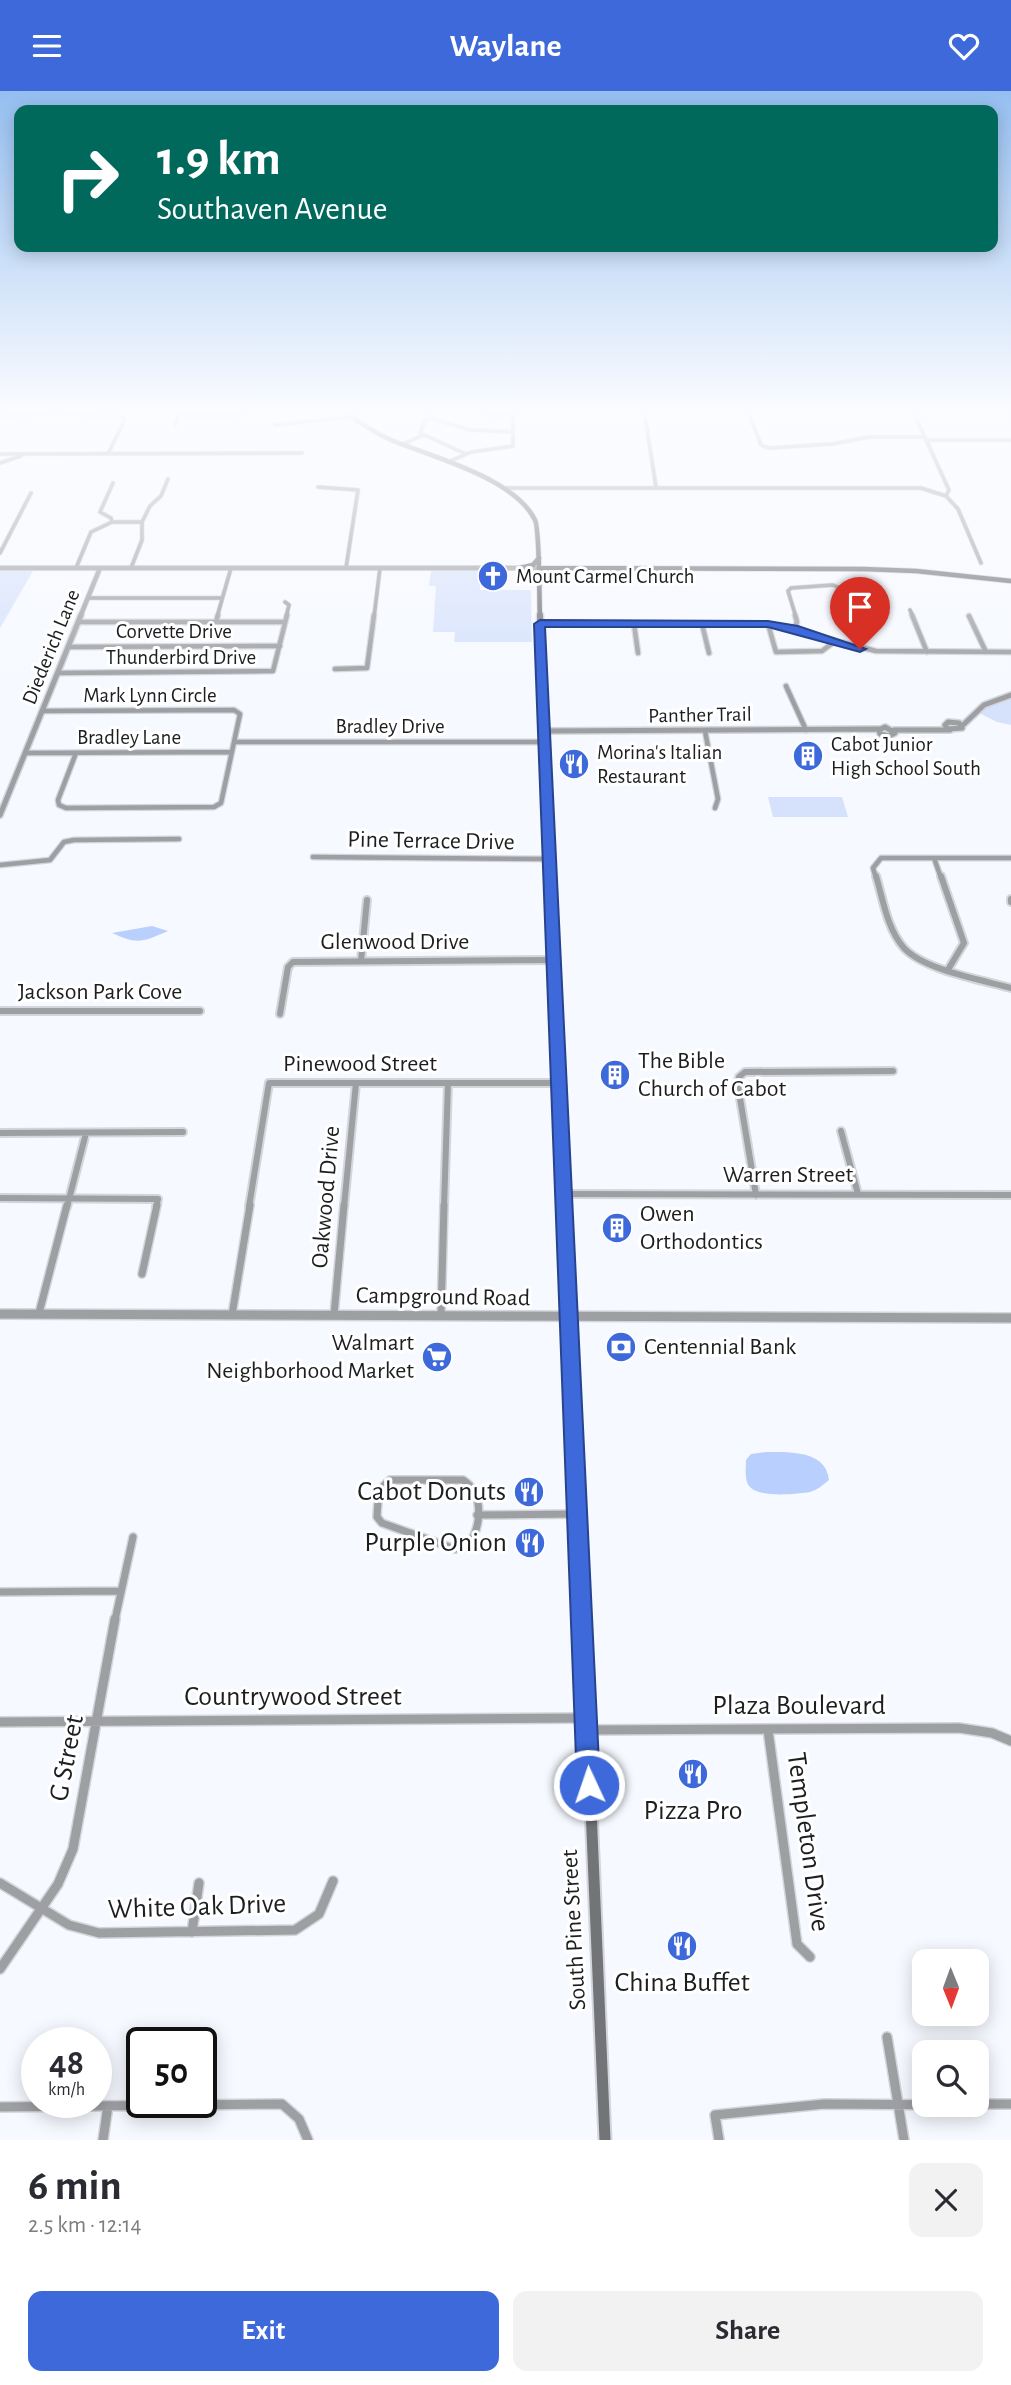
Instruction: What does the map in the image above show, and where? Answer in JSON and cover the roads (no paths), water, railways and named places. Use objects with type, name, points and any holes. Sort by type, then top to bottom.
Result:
[{"type":"main road","name":"South Pine Street","points":[[525,505],[536,521],[539,558],[553,960],[605,2140]]},
{"type":"main road","points":[[520,568],[533,565],[539,558],[559,568]]},
{"type":"main road","points":[[520,568],[539,573],[559,568],[863,569],[916,571],[1011,581]]},
{"type":"street","points":[[0,553],[25,505]]},
{"type":"street","points":[[103,505],[100,512],[111,518],[112,522]]},
{"type":"street","points":[[131,568],[142,540],[142,522],[152,505]]},
{"type":"street","points":[[346,568],[356,505]]},
{"type":"street","points":[[954,505],[982,563]]},
{"type":"street","points":[[76,568],[91,532],[112,522],[142,522]]},
{"type":"street","points":[[0,568],[520,568]]},
{"type":"street","name":"Diederich Lane","points":[[0,812],[100,568]]},
{"type":"street","points":[[216,622],[231,568]]},
{"type":"street","points":[[335,669],[367,668],[380,568]]},
{"type":"street","points":[[794,629],[797,622],[790,587],[838,586],[847,591],[863,639],[860,649]]},
{"type":"street","points":[[88,599],[222,598]]},
{"type":"street","name":"Thunderbird Drive","points":[[59,673],[267,672],[276,668],[289,605],[285,602]]},
{"type":"street","points":[[910,610],[927,652]]},
{"type":"street","points":[[969,616],[986,652]]},
{"type":"street","points":[[79,622],[285,622]]},
{"type":"street","points":[[540,624],[768,624],[860,649],[1011,652]]},
{"type":"street","points":[[634,624],[638,653]]},
{"type":"street","points":[[702,624],[709,653]]},
{"type":"street","points":[[768,624],[776,652],[813,652],[834,642]]},
{"type":"street","name":"Corvette Drive","points":[[69,647],[280,646]]},
{"type":"street","points":[[786,686],[806,730]]},
{"type":"street","points":[[970,716],[947,723],[948,728],[959,730],[970,716],[984,705],[1011,695]]},
{"type":"street","name":"Mark Lynn Circle","points":[[42,711],[234,710],[240,714],[221,803],[215,807],[66,808],[59,805],[58,800],[76,753]]},
{"type":"street","points":[[955,722],[962,726]]},
{"type":"street","name":"Panther Trail","points":[[545,731],[856,730],[879,731],[889,736],[894,731],[934,731],[948,728]]},
{"type":"street","points":[[705,731],[718,799],[715,808]]},
{"type":"street","name":"Bradley Drive","points":[[234,742],[545,742]]},
{"type":"street","name":"Bradley Lane","points":[[26,753],[232,752]]},
{"type":"street","points":[[0,865],[50,860],[64,842],[74,840],[178,839]]},
{"type":"street","name":"Pine Terrace Drive","points":[[313,857],[549,859]]},
{"type":"street","points":[[1011,858],[881,858],[873,868],[906,951],[922,960],[1011,988]]},
{"type":"street","points":[[934,858],[964,943],[948,968]]},
{"type":"street","points":[[361,961],[367,900]]},
{"type":"street","name":"Glenwood Drive","points":[[279,1014],[291,963],[553,960]]},
{"type":"street","name":"Jackson Park Cove","points":[[0,1011],[200,1011]]},
{"type":"street","points":[[756,1195],[738,1086],[739,1077],[744,1072],[893,1070]]},
{"type":"street","name":"Pinewood Street","points":[[232,1315],[269,1083],[559,1083]]},
{"type":"street","name":"Oakwood Drive","points":[[334,1315],[356,1083]]},
{"type":"street","points":[[441,1317],[448,1083]]},
{"type":"street","points":[[841,1131],[858,1195]]},
{"type":"street","points":[[0,1133],[183,1132]]},
{"type":"street","points":[[39,1314],[86,1133]]},
{"type":"street","name":"Warren Street","points":[[564,1194],[1011,1195]]},
{"type":"street","points":[[0,1198],[158,1199],[142,1274]]},
{"type":"street","name":"Campground Road","points":[[0,1314],[1011,1318]]},
{"type":"street","points":[[390,1480],[463,1481],[469,1483],[475,1491],[477,1515],[475,1536],[466,1548],[455,1549],[382,1523],[377,1517],[378,1491],[382,1484],[390,1480]]},
{"type":"street","points":[[477,1515],[577,1514]]},
{"type":"street","name":"G Street","points":[[0,1969],[58,1884],[73,1849],[132,1537]]},
{"type":"street","points":[[0,1592],[120,1591]]},
{"type":"street","name":"Countrywood Street","points":[[0,1722],[586,1724]]},
{"type":"street","name":"Plaza Boulevard","points":[[586,1724],[768,1730],[959,1728],[992,1733],[1011,1741]]},
{"type":"street","name":"Templeton Drive","points":[[768,1730],[797,1944],[810,1958]]},
{"type":"street","name":"White Oak Drive","points":[[0,1883],[41,1909],[84,1931],[192,1932],[295,1930],[319,1914],[333,1881]]},
{"type":"street","points":[[192,1932],[199,1884]]},
{"type":"street","points":[[887,2037],[904,2140]]},
{"type":"street","points":[[719,2140],[715,2115],[798,2104],[864,2103],[912,2107]]},
{"type":"street","points":[[112,2106],[282,2104],[296,2112],[305,2129],[307,2140]]},
{"type":"street","points":[[989,2104],[1011,2104]]},
{"type":"street","points":[[0,2107],[21,2107]]},
{"type":"street","points":[[103,2140],[106,2118]]},
{"type":"water","points":[[152,926],[168,931],[140,941],[112,933]]},
{"type":"water","points":[[795,1453],[814,1458],[826,1470],[829,1480],[818,1489],[796,1494],[762,1493],[755,1490],[747,1481],[746,1460],[751,1454]]},
{"type":"place","name":"Mount Carmel Church","points":[[493,576]]},
{"type":"place","name":"Cabot Junior High School South","points":[[808,756]]},
{"type":"place","name":"Morina's Italian Restaurant","points":[[574,764]]},
{"type":"place","name":"The Bible Church of Cabot","points":[[615,1075]]},
{"type":"place","name":"Owen Orthodontics","points":[[617,1228]]},
{"type":"place","name":"Centennial Bank","points":[[621,1347]]},
{"type":"place","name":"Walmart Neighborhood Market","points":[[437,1357]]},
{"type":"place","name":"Cabot Donuts","points":[[529,1492]]},
{"type":"place","name":"Purple Onion","points":[[530,1543]]},
{"type":"place","name":"Pizza Pro","points":[[693,1774]]},
{"type":"place","name":"China Buffet","points":[[682,1946]]}]
